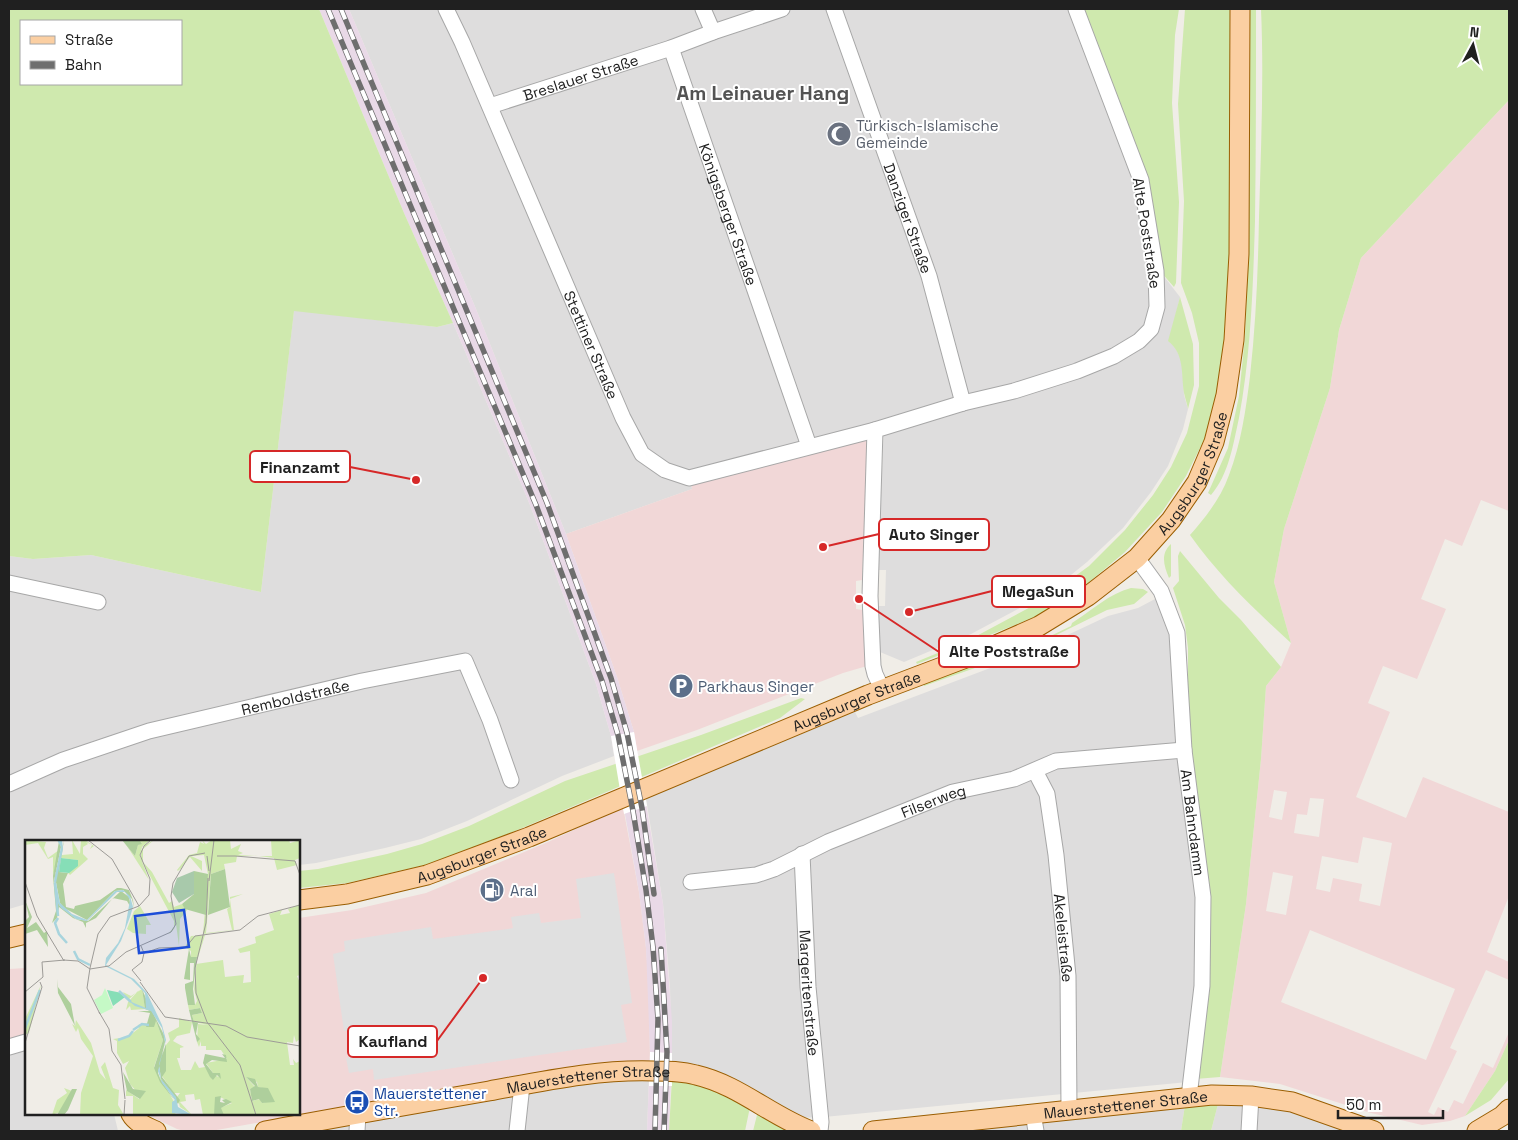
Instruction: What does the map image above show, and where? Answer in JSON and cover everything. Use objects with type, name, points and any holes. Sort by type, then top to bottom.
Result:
[{"type":"main road","name":"Augsburger Straße","points":[[300,900],[347,894],[427,875],[529,837],[882,689],[971,656],[1039,626],[1088,596],[1137,558],[1171,520],[1197,482],[1214,442],[1226,395],[1234,340],[1239,254],[1240,9]]},
{"type":"main road","points":[[9,938],[25,934]]},
{"type":"main road","name":"Mauerstettener Straße","points":[[265,1131],[358,1122],[522,1085],[610,1071],[678,1072],[713,1079],[732,1087],[788,1122],[811,1131]]},
{"type":"main road","name":"Mauerstettener Straße","points":[[873,1131],[1035,1122],[1070,1109],[1212,1095],[1251,1096],[1292,1102],[1374,1131]]},
{"type":"main road","points":[[1477,1131],[1502,1116],[1509,1109]]},
{"type":"main road","points":[[129,1115],[131,1131]]},
{"type":"main road","points":[[130,1115],[145,1126],[156,1131]]},
{"type":"street","name":"Stettiner Straße","points":[[446,9],[490,106],[623,418],[642,454],[665,470],[689,478],[875,430]]},
{"type":"street","points":[[703,9],[713,32]]},
{"type":"street","points":[[672,48],[782,9]]},
{"type":"street","name":"Danziger Straße","points":[[834,9],[929,276],[963,402]]},
{"type":"street","name":"Alte Poststraße","points":[[875,430],[963,402],[1014,391],[1077,371],[1114,356],[1138,341],[1151,329],[1158,307],[1156,271],[1141,180],[1076,9]]},
{"type":"street","name":"Breslauer Straße","points":[[490,106],[672,48]]},
{"type":"street","name":"Königsberger Straße","points":[[672,48],[809,446]]},
{"type":"street","points":[[875,430],[870,596],[873,666],[882,689]]},
{"type":"street","name":"Am Bahndamm","points":[[1137,558],[1161,590],[1177,633],[1184,750],[1203,897],[1202,986],[1189,1097]]},
{"type":"street","points":[[9,583],[98,602]]},
{"type":"street","name":"Remboldstraße","points":[[9,784],[62,760],[148,731],[362,681],[465,661],[490,720],[511,780]]},
{"type":"street","name":"Filserweg","points":[[691,882],[756,875],[828,842],[953,792],[1014,779],[1056,761],[1184,750]]},
{"type":"street","name":"Akeleistraße","points":[[1035,771],[1047,794],[1057,864],[1068,976],[1070,1109]]},
{"type":"street","name":"Margeritenstraße","points":[[802,854],[808,987],[821,1122],[820,1131]]},
{"type":"street","points":[[9,1047],[25,1042]]},
{"type":"street","points":[[517,1131],[522,1085]]},
{"type":"street","points":[[1249,1131],[1251,1096]]},
{"type":"shaded area","points":[[319,9],[349,9],[476,309],[566,534],[617,677],[634,732],[663,904],[672,1021],[669,1131],[647,1131],[650,1052],[646,948],[639,892],[611,736],[596,684],[530,505],[404,213]]},
{"type":"shaded area","points":[[349,9],[1070,9],[1137,181],[1159,270],[1180,297],[1175,318],[1174,345],[1182,361],[1184,395],[1188,409],[1183,429],[1168,466],[1151,492],[1123,528],[1087,562],[1061,583],[1035,600],[971,634],[904,662],[880,652],[877,606],[885,606],[886,570],[878,570],[884,421],[691,482],[692,489],[566,534],[476,309]]},
{"type":"shaded area","points":[[1509,100],[1509,511],[1481,500],[1462,546],[1445,539],[1421,599],[1446,609],[1417,679],[1383,666],[1368,703],[1390,712],[1356,797],[1406,818],[1423,777],[1509,812],[1509,896],[1487,952],[1509,962],[1509,980],[1486,970],[1450,1048],[1457,1051],[1428,1112],[1434,1115],[1438,1107],[1448,1112],[1454,1100],[1463,1104],[1483,1063],[1493,1068],[1509,1032],[1509,1040],[1495,1071],[1465,1116],[1450,1121],[1422,1125],[1371,1113],[1280,1084],[1220,1077],[1246,904],[1261,759],[1266,686],[1281,667],[1291,643],[1274,582],[1284,529],[1330,388],[1339,330],[1361,258]],"holes":[[[1274,790],[1287,792],[1282,820],[1269,817]],[[1310,798],[1324,799],[1319,837],[1294,833],[1297,814],[1307,815]],[[1363,837],[1392,843],[1380,906],[1359,901],[1362,884],[1333,878],[1330,892],[1316,889],[1322,856],[1358,863]],[[1273,872],[1293,876],[1286,915],[1266,911]],[[1310,930],[1455,989],[1426,1060],[1281,1002]]]},
{"type":"shaded area","points":[[294,310],[437,327],[453,323],[530,505],[596,684],[611,736],[614,756],[562,776],[467,821],[421,839],[316,863],[300,865],[300,840],[25,840],[25,904],[9,909],[9,556],[33,559],[91,555],[261,592]]},
{"type":"shaded area","points":[[868,436],[862,580],[856,581],[856,609],[863,610],[867,666],[843,673],[697,730],[637,751],[634,732],[617,677],[566,534],[692,489],[691,482]]},
{"type":"shaded area","points":[[1155,599],[1164,610],[1173,633],[1200,897],[1198,986],[1188,1082],[824,1117],[796,1118],[672,1064],[670,987],[663,904],[646,798],[855,712],[858,718],[1027,654],[1108,616],[1138,608]]},
{"type":"shaded area","points":[[623,807],[639,892],[646,948],[649,988],[650,1063],[612,1062],[211,1131],[185,1131],[150,1116],[300,1115],[300,918],[352,910],[426,893],[548,842]]},
{"type":"shaded area","points":[[614,873],[632,1003],[621,1005],[627,1042],[374,1080],[373,1069],[349,1073],[346,1058],[358,1056],[354,1030],[344,1031],[333,954],[345,951],[344,941],[431,927],[433,939],[508,929],[513,928],[511,917],[539,913],[541,923],[581,918],[576,879]]},
{"type":"shaded area","points":[[25,968],[25,1034],[9,1040],[9,969]]},
{"type":"shaded area","points":[[25,1047],[25,1115],[114,1115],[118,1131],[9,1131],[9,1053]]},
{"type":"shaded area","points":[[649,1078],[647,1131],[304,1131],[611,1079]]},
{"type":"shaded area","points":[[1218,1104],[1253,1104],[1291,1109],[1350,1131],[1211,1131]]},
{"type":"shaded area","points":[[1185,1105],[1181,1131],[950,1131]]},
{"type":"green space","points":[[9,9],[319,9],[404,213],[453,323],[437,327],[294,311],[261,592],[91,555],[33,559],[9,556]]},
{"type":"green space","points":[[1083,9],[1179,9],[1175,35],[1172,103],[1179,202],[1176,283],[1174,287],[1159,270],[1152,221]]},
{"type":"green space","points":[[1185,9],[1232,9],[1229,254],[1224,339],[1217,390],[1205,438],[1186,476],[1162,512],[1125,552],[1082,588],[1035,617],[917,664],[916,662],[969,640],[1038,603],[1089,566],[1125,530],[1153,495],[1171,467],[1187,433],[1199,386],[1199,343],[1192,313],[1181,283],[1184,201],[1178,104]]},
{"type":"green space","points":[[1249,9],[1256,9],[1255,221],[1251,320],[1243,394],[1235,438],[1226,469],[1211,495],[1208,493],[1228,448],[1239,396],[1245,337],[1248,256]]},
{"type":"green space","points":[[1261,9],[1509,9],[1509,100],[1361,258],[1339,330],[1330,388],[1284,529],[1274,582],[1291,643],[1250,605],[1190,535],[1222,492],[1233,463],[1245,414],[1254,336],[1258,257],[1262,87]]},
{"type":"green space","points":[[1180,297],[1193,344],[1194,385],[1188,409],[1180,358],[1168,341]]},
{"type":"green space","points":[[1171,544],[1171,576],[1169,578],[1164,556]]},
{"type":"green space","points":[[1180,551],[1281,667],[1266,686],[1261,759],[1246,904],[1220,1077],[1195,1079],[1207,987],[1188,750],[1188,648],[1185,625],[1173,588],[1179,581],[1178,556]]},
{"type":"green space","points":[[1131,588],[1143,589],[1148,592],[1134,604],[1107,610],[1026,650],[924,686],[922,682],[973,663],[1030,646],[1071,626],[1072,623],[1108,598]]},
{"type":"green space","points":[[801,698],[805,699],[780,718],[508,834],[425,865],[347,883],[300,888],[300,871],[318,869],[387,854],[422,844],[469,826],[565,781],[701,735]]},
{"type":"green space","points":[[1509,1040],[1509,1079],[1491,1100],[1465,1116],[1495,1071]]},
{"type":"green space","points":[[672,1078],[710,1086],[750,1107],[745,1131],[669,1131]]},
{"type":"green space","points":[[1218,1104],[1211,1131],[1181,1131],[1185,1105]]},
{"type":"green space","points":[[758,1111],[792,1130],[753,1131]]},
{"type":"pier","points":[[634,732],[647,806],[624,814],[611,736]]},
{"type":"pier","points":[[650,1052],[672,1053],[672,1086],[649,1086]]},
{"type":"railway","points":[[328,9],[536,505],[602,681],[618,735],[633,811],[653,947],[658,1019],[655,1131]]},
{"type":"railway","points":[[341,9],[547,503],[611,678],[627,733],[642,808],[654,894]]},
{"type":"railway","points":[[661,949],[667,1052],[664,1131]]},
{"type":"place","name":"Türkisch-Islamische Gemeinde","points":[[839,134]]},
{"type":"place","name":"Finanzamt","points":[[416,480]]},
{"type":"place","name":"Auto Singer","points":[[823,547]]},
{"type":"place","name":"Alte Poststraße","points":[[859,599]]},
{"type":"place","name":"MegaSun","points":[[909,612]]},
{"type":"place","name":"Parkhaus Singer","points":[[681,686]]},
{"type":"place","name":"Aral","points":[[492,890]]},
{"type":"place","name":"Kaufland","points":[[483,978]]},
{"type":"place","name":"Mauerstettener Str.","points":[[357,1102]]},
{"type":"district","name":"Am Leinauer Hang","points":[[763,93]]}]
